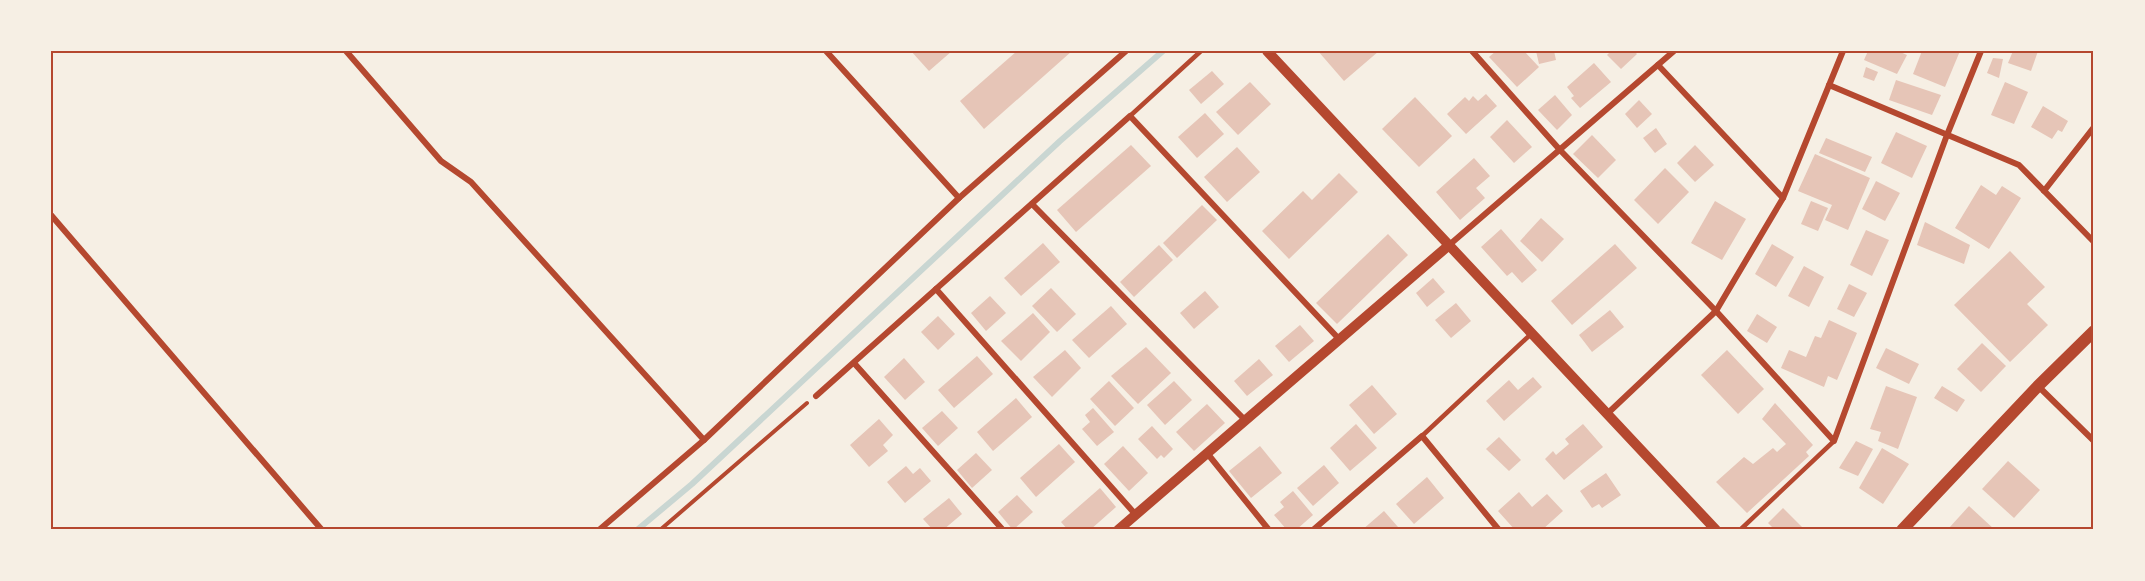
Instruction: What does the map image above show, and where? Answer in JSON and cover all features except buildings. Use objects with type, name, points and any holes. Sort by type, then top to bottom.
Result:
[{"type":"main road","points":[[1902,530],[2038,386],[2094,331]]},
{"type":"street","points":[[346,51],[441,161],[471,182],[704,440]]},
{"type":"street","points":[[826,51],[959,198]]},
{"type":"street","points":[[599,530],[704,440],[959,198],[1126,51]]},
{"type":"street","points":[[1267,51],[1716,530]]},
{"type":"street","points":[[1472,51],[1560,150],[1716,311],[1834,441],[1947,135],[1981,51]]},
{"type":"street","points":[[1118,530],[1674,51]]},
{"type":"street","points":[[1606,414],[1716,311],[1783,198],[1843,51]]},
{"type":"street","points":[[1658,65],[1783,198]]},
{"type":"street","points":[[1829,85],[2019,165],[2094,242]]},
{"type":"street","points":[[816,396],[1130,116],[1339,339]]},
{"type":"street","points":[[2044,190],[2094,127]]},
{"type":"street","points":[[1032,204],[1245,420]]},
{"type":"street","points":[[51,215],[322,530]]},
{"type":"street","points":[[936,289],[1136,515]]},
{"type":"street","points":[[854,363],[1003,530]]},
{"type":"street","points":[[2038,386],[2094,441]]},
{"type":"street","points":[[1313,530],[1422,436],[1499,530]]},
{"type":"street","points":[[1207,453],[1269,530]]},
{"type":"lane","points":[[1130,116],[1201,51]]},
{"type":"lane","points":[[1422,436],[1531,334]]},
{"type":"lane","points":[[1740,530],[1834,441]]},
{"type":"path","points":[[660,530],[816,396]]},
{"type":"waterway","points":[[637,530],[692,484],[1060,141],[1163,51]]}]
